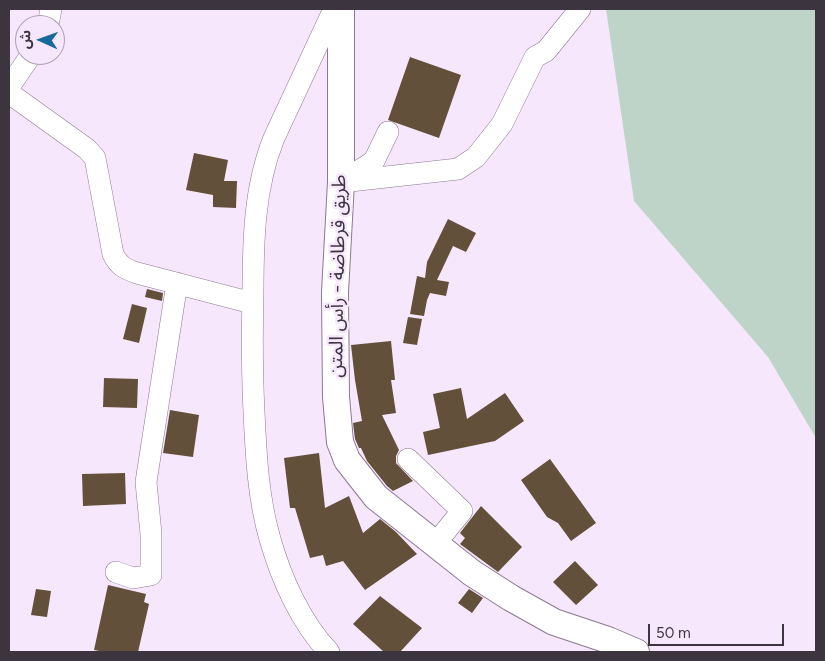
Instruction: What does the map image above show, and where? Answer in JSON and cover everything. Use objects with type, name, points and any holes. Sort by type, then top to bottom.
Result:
[{"type":"main road","name":"طريق قرطاضة - رأس المتن","points":[[341,9],[341,182],[335,292],[336,397],[340,442],[347,460],[376,497],[472,573],[554,622],[608,640],[636,652]]},
{"type":"street","points":[[329,652],[299,612],[283,579],[269,538],[257,472],[252,366],[252,303],[254,247],[261,179],[266,157],[286,109],[334,9]]},
{"type":"street","points":[[341,182],[458,169],[476,158],[502,124],[535,57],[546,51],[580,9]]},
{"type":"street","points":[[9,87],[24,65]]},
{"type":"street","points":[[9,93],[87,149],[95,158],[113,254],[118,264],[127,270],[252,303]]},
{"type":"street","points":[[341,182],[374,161],[388,132]]},
{"type":"street","points":[[116,572],[133,578],[151,575],[151,534],[146,482],[177,283]]},
{"type":"street","points":[[408,458],[462,511],[436,543]]},
{"type":"green space","points":[[606,9],[816,9],[816,438],[768,357],[634,201]]},
{"type":"building","points":[[410,57],[461,75],[439,138],[388,120]]},
{"type":"building","points":[[194,153],[228,160],[224,181],[237,181],[236,208],[213,207],[213,195],[186,190]]},
{"type":"building","points":[[448,219],[476,233],[466,252],[453,246],[437,280],[449,282],[446,296],[430,293],[424,316],[410,314],[417,276],[425,278],[427,262]]},
{"type":"building","points":[[147,289],[163,293],[162,301],[145,297]]},
{"type":"building","points":[[132,304],[147,308],[139,343],[123,339]]},
{"type":"building","points":[[408,317],[422,319],[417,345],[403,343]]},
{"type":"building","points":[[391,341],[395,380],[391,380],[396,413],[382,415],[399,450],[396,456],[396,463],[413,481],[393,491],[367,461],[355,439],[353,423],[362,421],[351,345]]},
{"type":"building","points":[[104,378],[138,379],[137,408],[103,407]]},
{"type":"building","points":[[461,388],[467,419],[505,393],[524,421],[495,441],[428,455],[423,432],[440,428],[433,394]]},
{"type":"building","points":[[170,410],[199,415],[193,457],[163,453]]},
{"type":"building","points":[[319,453],[325,508],[349,496],[363,533],[380,519],[396,532],[417,554],[365,590],[343,561],[326,566],[323,555],[310,558],[295,508],[290,508],[284,458]]},
{"type":"building","points":[[550,459],[596,523],[571,541],[558,523],[547,517],[521,480]]},
{"type":"building","points":[[125,473],[126,504],[83,506],[82,474]]},
{"type":"building","points":[[481,506],[522,547],[498,572],[460,544],[465,538],[460,533]]},
{"type":"building","points":[[575,561],[598,585],[576,605],[553,582]]},
{"type":"building","points":[[108,585],[146,594],[144,602],[149,604],[138,652],[94,650]]},
{"type":"building","points":[[36,589],[51,591],[47,617],[31,615]]},
{"type":"building","points":[[469,589],[483,598],[472,613],[458,603]]},
{"type":"building","points":[[380,596],[422,628],[400,652],[384,652],[353,624]]}]
